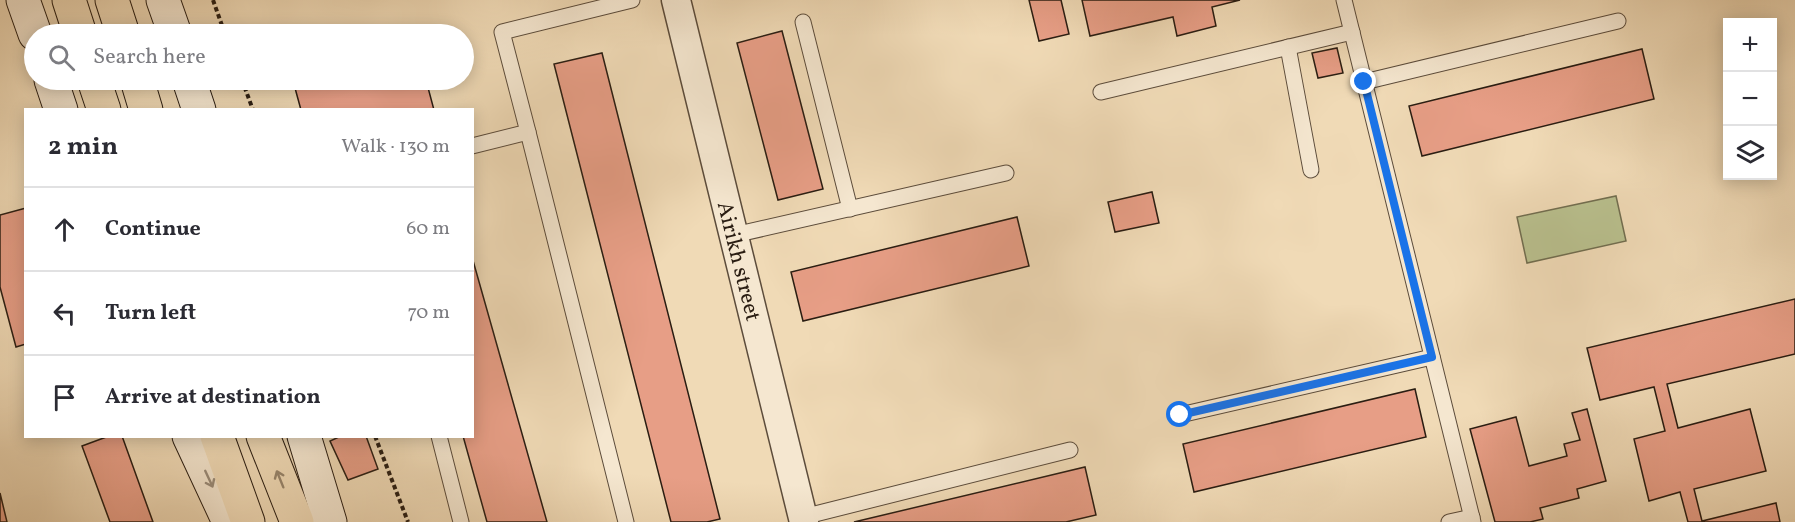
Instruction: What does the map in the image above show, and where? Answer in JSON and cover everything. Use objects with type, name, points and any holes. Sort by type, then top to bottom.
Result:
[{"type":"main road","points":[[23,0],[31,24]]},
{"type":"main road","points":[[69,0],[77,24]]},
{"type":"main road","points":[[112,0],[120,24]]},
{"type":"main road","points":[[163,0],[171,24]]},
{"type":"main road","points":[[54,90],[60,108]]},
{"type":"main road","points":[[97,90],[103,108]]},
{"type":"main road","points":[[140,90],[145,108]]},
{"type":"main road","points":[[192,90],[198,108]]},
{"type":"main road","points":[[190,438],[229,522]]},
{"type":"main road","points":[[218,438],[248,522]]},
{"type":"main road","points":[[264,438],[297,522]]},
{"type":"main road","points":[[305,438],[330,522]]},
{"type":"street","name":"Airikh street","points":[[676,0],[734,235],[797,520]]},
{"type":"lane","points":[[626,522],[502,32],[632,0]]},
{"type":"lane","points":[[1344,0],[1472,519],[1449,522]]},
{"type":"lane","points":[[1364,82],[1618,21]]},
{"type":"lane","points":[[803,22],[850,208]]},
{"type":"lane","points":[[1101,92],[1352,32]]},
{"type":"lane","points":[[1288,47],[1311,170]]},
{"type":"lane","points":[[474,146],[528,132]]},
{"type":"lane","points":[[734,235],[1006,173]]},
{"type":"lane","points":[[1180,415],[1432,357]]},
{"type":"lane","points":[[440,438],[461,522]]},
{"type":"lane","points":[[797,520],[1070,450]]},
{"type":"path","points":[[213,0],[221,24]]},
{"type":"path","points":[[246,90],[252,108]]},
{"type":"path","points":[[376,438],[408,522]]},
{"type":"green space","points":[[1616,196],[1626,241],[1527,263],[1517,217]]},
{"type":"building","points":[[1029,0],[1061,0],[1069,34],[1039,41]]},
{"type":"building","points":[[1082,0],[1240,0],[1212,7],[1216,26],[1177,36],[1173,17],[1090,36]]},
{"type":"building","points":[[782,31],[823,189],[778,200],[737,43]]},
{"type":"building","points":[[1337,48],[1343,73],[1318,78],[1312,53]]},
{"type":"building","points":[[1642,49],[1654,99],[1422,156],[1409,106]]},
{"type":"building","points":[[602,53],[720,519],[707,522],[671,522],[554,64]]},
{"type":"building","points":[[296,90],[429,90],[433,108],[300,108]]},
{"type":"building","points":[[1152,192],[1159,223],[1115,232],[1108,202]]},
{"type":"building","points":[[24,209],[24,345],[16,347],[0,287],[0,215]]},
{"type":"building","points":[[1017,217],[1029,266],[803,321],[791,272]]},
{"type":"building","points":[[474,264],[547,522],[487,522],[464,438],[474,438]]},
{"type":"building","points":[[1795,299],[1795,354],[1667,384],[1678,428],[1750,409],[1766,471],[1694,489],[1702,521],[1776,503],[1780,522],[1688,522],[1680,492],[1649,501],[1634,439],[1665,431],[1654,387],[1600,400],[1587,348]]},
{"type":"building","points":[[1415,389],[1426,437],[1194,492],[1183,444]]},
{"type":"building","points":[[1587,409],[1606,481],[1577,489],[1579,498],[1540,508],[1543,519],[1530,522],[1495,522],[1470,429],[1516,417],[1529,466],[1567,456],[1564,444],[1580,440],[1572,413]]},
{"type":"building","points":[[104,438],[123,438],[153,522],[110,522],[82,446]]},
{"type":"building","points":[[337,438],[367,438],[378,469],[348,480],[330,441]]},
{"type":"building","points":[[1085,467],[1096,515],[1066,522],[854,522]]},
{"type":"building","points":[[0,493],[7,522],[0,522]]},
{"type":"route","points":[[1180,415],[1432,357],[1364,82]]}]
